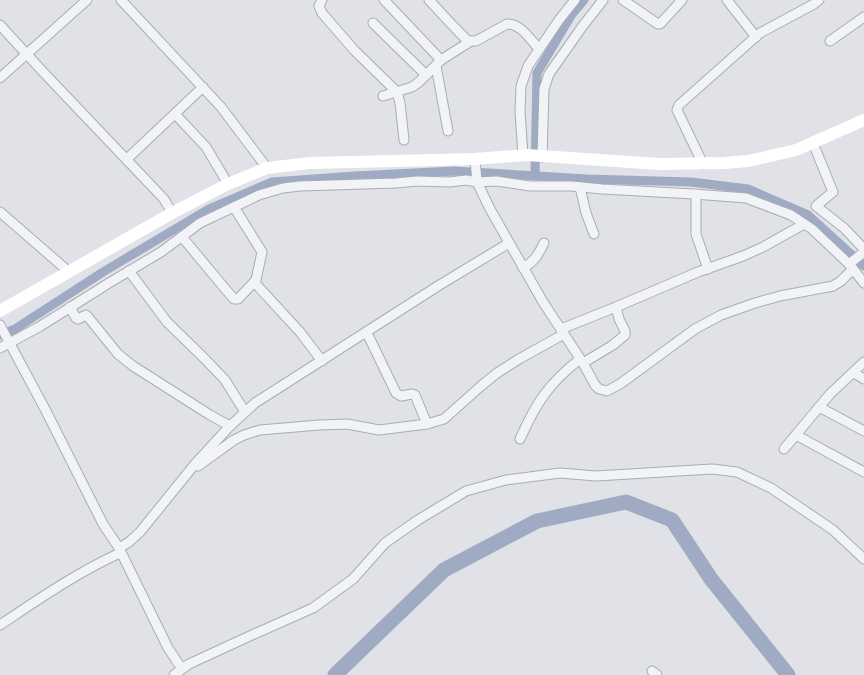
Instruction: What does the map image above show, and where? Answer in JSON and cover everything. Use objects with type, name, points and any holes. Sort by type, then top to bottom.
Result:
[{"type":"main road","points":[[0,311],[172,213],[228,184],[267,168],[310,163],[475,163],[525,155],[659,164],[703,164],[748,161],[796,150],[864,120]]},
{"type":"street","points":[[0,78],[87,0]]},
{"type":"street","points":[[121,0],[221,107],[267,168]]},
{"type":"street","points":[[322,0],[319,6],[322,14],[354,50],[397,92],[400,103],[404,140]]},
{"type":"street","points":[[384,0],[438,63],[448,131]]},
{"type":"street","points":[[429,0],[466,40],[476,41],[507,24],[512,24],[518,27],[539,49]]},
{"type":"street","points":[[525,155],[520,112],[521,86],[528,66],[559,20],[575,0]]},
{"type":"street","points":[[541,156],[544,89],[549,74],[603,0]]},
{"type":"street","points":[[623,0],[660,24],[682,0]]},
{"type":"street","points":[[727,0],[756,37]]},
{"type":"street","points":[[703,164],[677,110],[679,105],[760,33],[819,0]]},
{"type":"street","points":[[830,41],[864,17]]},
{"type":"street","points":[[373,23],[426,75]]},
{"type":"street","points":[[0,25],[164,199],[172,213]]},
{"type":"street","points":[[383,96],[412,87],[438,63],[472,41]]},
{"type":"street","points":[[127,159],[203,87]]},
{"type":"street","points":[[175,114],[206,147],[228,184]]},
{"type":"street","points":[[475,163],[477,180],[490,209],[523,268],[543,302],[582,361],[594,385],[599,389],[607,391],[620,384],[696,329],[721,315],[780,296],[833,286],[841,280],[852,264],[864,251],[844,228],[816,206],[833,192],[813,143]]},
{"type":"street","points":[[0,348],[161,252],[200,223],[259,195],[283,188],[300,186],[477,180],[530,186],[580,187],[746,198],[790,215],[804,224],[852,264],[864,283]]},
{"type":"street","points":[[580,187],[586,213],[594,234]]},
{"type":"street","points":[[696,194],[696,234],[708,269]]},
{"type":"street","points":[[182,237],[234,299],[238,299],[256,280],[262,252],[234,207]]},
{"type":"street","points":[[0,212],[68,271]]},
{"type":"street","points":[[193,467],[201,465],[234,440],[260,430],[347,424],[379,430],[427,424],[444,419],[481,386],[518,359],[563,332],[616,307],[743,256],[763,247],[804,224]]},
{"type":"street","points":[[0,625],[120,550],[140,532],[193,467],[230,426],[255,403],[367,333],[438,286],[509,243]]},
{"type":"street","points":[[523,268],[532,262],[544,243]]},
{"type":"street","points":[[129,271],[167,322],[225,380],[245,412]]},
{"type":"street","points":[[254,282],[300,332],[322,361]]},
{"type":"street","points":[[70,307],[76,318],[78,319],[86,315],[118,354],[134,366],[210,415],[230,426]]},
{"type":"street","points":[[520,439],[543,394],[564,371],[613,345],[625,335],[625,331],[619,319],[616,307]]},
{"type":"street","points":[[1,328],[10,342],[45,409],[103,524],[120,550],[168,648],[182,669]]},
{"type":"street","points":[[367,333],[396,393],[401,396],[412,394],[415,395],[427,424]]},
{"type":"street","points":[[784,449],[830,394],[864,362]]},
{"type":"street","points":[[854,373],[864,380]]},
{"type":"street","points":[[819,407],[864,431]]},
{"type":"street","points":[[796,435],[864,472]]},
{"type":"street","points":[[174,675],[190,664],[313,608],[353,579],[385,543],[418,520],[466,491],[506,480],[560,473],[596,476],[712,469],[737,472],[771,488],[833,530],[864,559]]},
{"type":"waterway","points":[[535,176],[537,73],[572,14],[584,0]]},
{"type":"waterway","points":[[0,335],[15,329],[103,272],[207,210],[272,182],[454,171],[587,179],[691,182],[748,189],[808,215],[864,266]]},
{"type":"waterway","points":[[335,675],[444,570],[537,521],[626,502],[672,520],[711,579],[788,675]]}]
